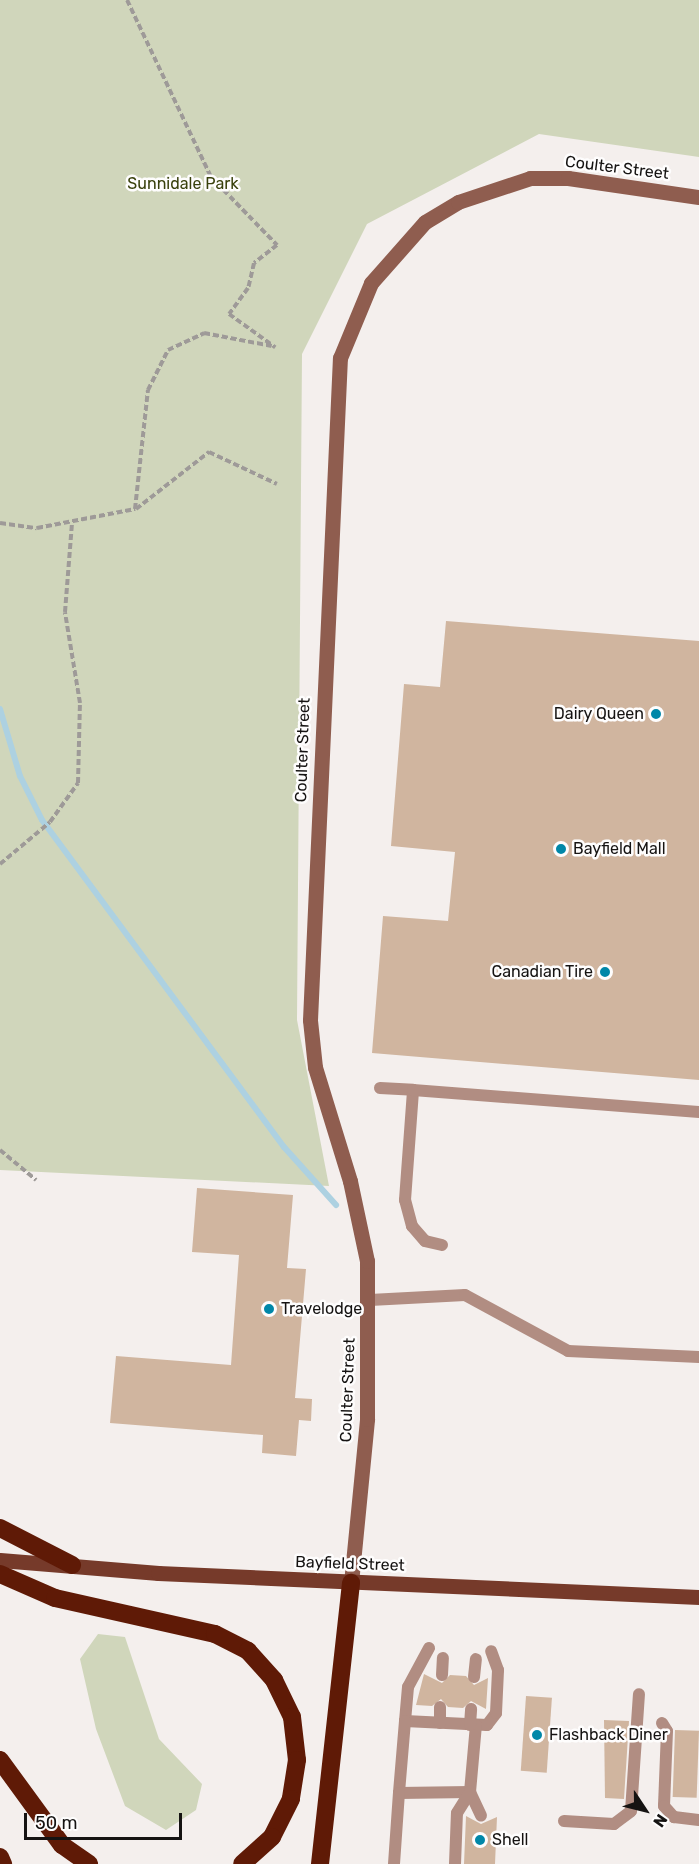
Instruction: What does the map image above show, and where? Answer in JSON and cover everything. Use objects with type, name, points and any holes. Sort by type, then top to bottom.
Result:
[{"type":"highway","points":[[0,1528],[72,1565]]},
{"type":"highway","points":[[0,1574],[56,1598],[214,1634],[248,1651],[274,1680],[292,1717],[297,1760],[291,1799],[272,1837],[242,1864]]},
{"type":"highway","points":[[321,1864],[351,1583]]},
{"type":"highway","points":[[0,1760],[62,1845],[89,1864]]},
{"type":"highway","points":[[0,1857],[3,1864]]},
{"type":"main road","name":"Bayfield Street","points":[[0,1560],[351,1583],[699,1597]]},
{"type":"street","name":"Coulter Street","points":[[351,1583],[367,1419],[370,1300],[361,1222],[325,1110],[310,1020],[340,358],[371,283],[425,222],[458,202],[530,178],[568,178],[699,196]]},
{"type":"lane","points":[[380,1088],[699,1112]]},
{"type":"lane","points":[[412,1090],[405,1200],[412,1226],[425,1241],[442,1245]]},
{"type":"lane","points":[[370,1300],[465,1295],[568,1351],[699,1357]]},
{"type":"lane","points":[[394,1864],[408,1687],[429,1648]]},
{"type":"lane","points":[[405,1721],[487,1725],[496,1713],[498,1670],[492,1651]]},
{"type":"lane","points":[[442,1675],[443,1658]]},
{"type":"lane","points":[[474,1677],[476,1659]]},
{"type":"lane","points":[[564,1821],[614,1824],[631,1811],[639,1694]]},
{"type":"lane","points":[[440,1707],[440,1723]]},
{"type":"lane","points":[[471,1709],[473,1725],[470,1792],[481,1816]]},
{"type":"lane","points":[[662,1723],[668,1731],[664,1806],[674,1816],[699,1820]]},
{"type":"lane","points":[[399,1793],[470,1792]]},
{"type":"lane","points":[[455,1864],[457,1813],[470,1792]]},
{"type":"path","points":[[127,0],[211,177],[277,245],[254,263],[248,288],[229,314],[275,347],[204,333],[168,350],[147,390],[135,509]]},
{"type":"path","points":[[0,523],[37,528],[72,524],[135,509],[209,452],[277,484]]},
{"type":"path","points":[[0,864],[50,822],[78,783],[80,703],[65,612],[72,524]]},
{"type":"path","points":[[0,1150],[36,1180]]},
{"type":"green space","name":"Sunnidale Park","points":[[0,0],[699,0],[699,157],[539,134],[367,224],[302,354],[297,1020],[329,1186],[0,1170]]},
{"type":"green space","points":[[98,1634],[125,1637],[159,1739],[202,1784],[196,1810],[166,1830],[125,1806],[96,1729],[80,1659]]},
{"type":"building","name":"Bayfield Mall","points":[[446,621],[699,641],[699,1080],[372,1053],[383,916],[448,921],[455,852],[391,846],[404,684],[440,687]]},
{"type":"building","name":"Travelodge","points":[[197,1188],[293,1195],[287,1268],[306,1269],[295,1398],[312,1399],[311,1421],[299,1420],[296,1456],[262,1453],[263,1435],[110,1423],[116,1356],[231,1365],[239,1255],[192,1252]]},
{"type":"building","points":[[424,1674],[442,1683],[450,1675],[466,1676],[474,1685],[488,1678],[486,1709],[471,1701],[463,1708],[448,1707],[441,1699],[432,1706],[416,1705]]},
{"type":"building","name":"Flashback Diner","points":[[526,1696],[552,1698],[547,1773],[521,1771]]},
{"type":"building","points":[[604,1720],[629,1721],[624,1799],[605,1798]]},
{"type":"building","points":[[675,1730],[699,1731],[697,1798],[673,1797]]},
{"type":"building","name":"Shell","points":[[466,1816],[481,1824],[497,1817],[495,1864],[464,1864]]},
{"type":"waterway","points":[[0,709],[20,776],[42,820],[284,1147],[336,1205]]},
{"type":"place","name":"Dairy Queen","points":[[656,714]]},
{"type":"place","name":"Bayfield Mall","points":[[561,849]]},
{"type":"place","name":"Canadian Tire","points":[[605,972]]},
{"type":"place","name":"Travelodge","points":[[269,1309]]},
{"type":"place","name":"Flashback Diner","points":[[537,1735]]},
{"type":"place","name":"Shell","points":[[480,1840]]}]
